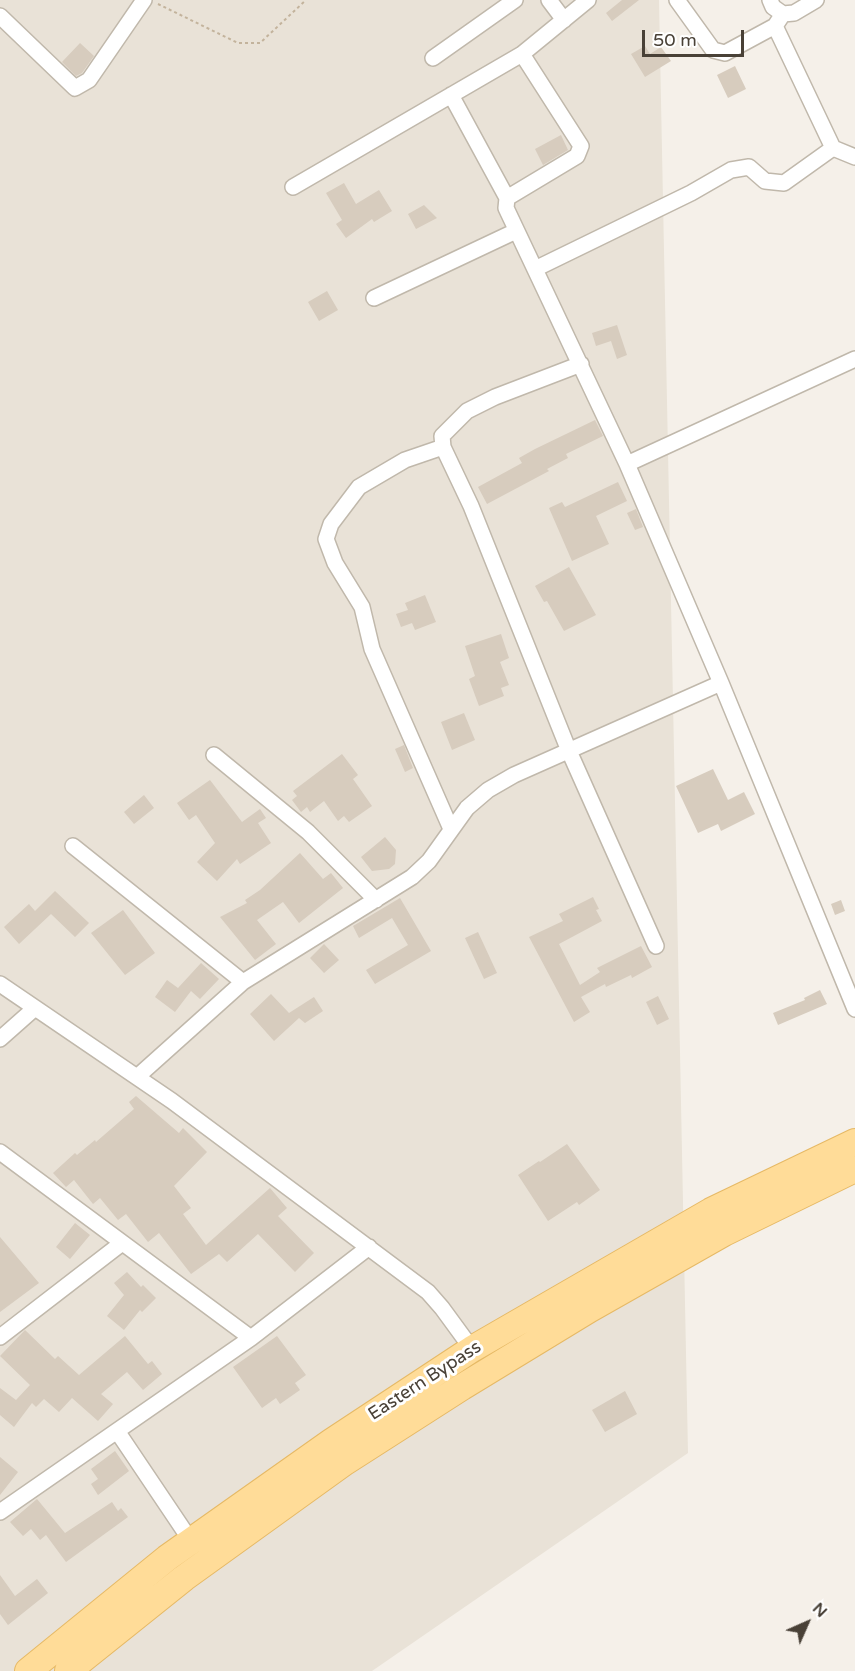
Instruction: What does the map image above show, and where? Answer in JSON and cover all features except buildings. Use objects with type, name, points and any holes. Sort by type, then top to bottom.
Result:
[{"type":"main road","name":"Eastern Bypass","points":[[28,1671],[167,1558],[331,1442],[472,1349],[711,1211],[855,1142]]},
{"type":"main road","name":"Eastern Bypass","points":[[68,1671],[184,1578],[345,1462],[462,1387],[590,1309],[724,1233],[855,1169]]},
{"type":"street","points":[[0,16],[75,88],[89,80],[144,0]]},
{"type":"street","points":[[433,58],[515,0]]},
{"type":"street","points":[[549,0],[564,20]]},
{"type":"street","points":[[293,187],[522,54],[588,0]]},
{"type":"street","points":[[677,0],[713,50],[725,53],[816,0]]},
{"type":"street","points":[[770,0],[834,148],[855,157]]},
{"type":"street","points":[[507,198],[577,156],[581,146],[522,54]]},
{"type":"street","points":[[451,94],[507,198],[506,208],[516,231],[627,464],[721,683],[855,1009]]},
{"type":"street","points":[[535,269],[691,193],[731,170],[749,168],[765,181],[784,183],[834,148]]},
{"type":"street","points":[[374,298],[516,231]]},
{"type":"street","points":[[627,464],[855,359]]},
{"type":"street","points":[[581,364],[495,397],[467,411],[442,436],[443,447],[471,506],[569,751],[656,946]]},
{"type":"street","points":[[443,447],[405,460],[359,488],[331,524],[326,539],[335,562],[362,606],[372,649],[451,830]]},
{"type":"street","points":[[137,1077],[243,982],[412,877],[429,861],[467,808],[488,790],[514,775],[721,683]]},
{"type":"street","points":[[214,755],[308,832],[376,900]]},
{"type":"street","points":[[73,846],[243,982]]},
{"type":"street","points":[[0,984],[172,1101],[428,1292],[472,1349]]},
{"type":"street","points":[[0,1039],[36,1008]]},
{"type":"street","points":[[0,1152],[251,1338]]},
{"type":"street","points":[[0,1337],[122,1243]]},
{"type":"street","points":[[0,1511],[251,1338],[369,1247]]},
{"type":"street","points":[[117,1431],[191,1542]]},
{"type":"path","points":[[150,0],[238,43],[260,43],[306,0]]},
{"type":"shaded area","points":[[0,0],[659,0],[688,1453],[372,1671],[0,1671]]}]
